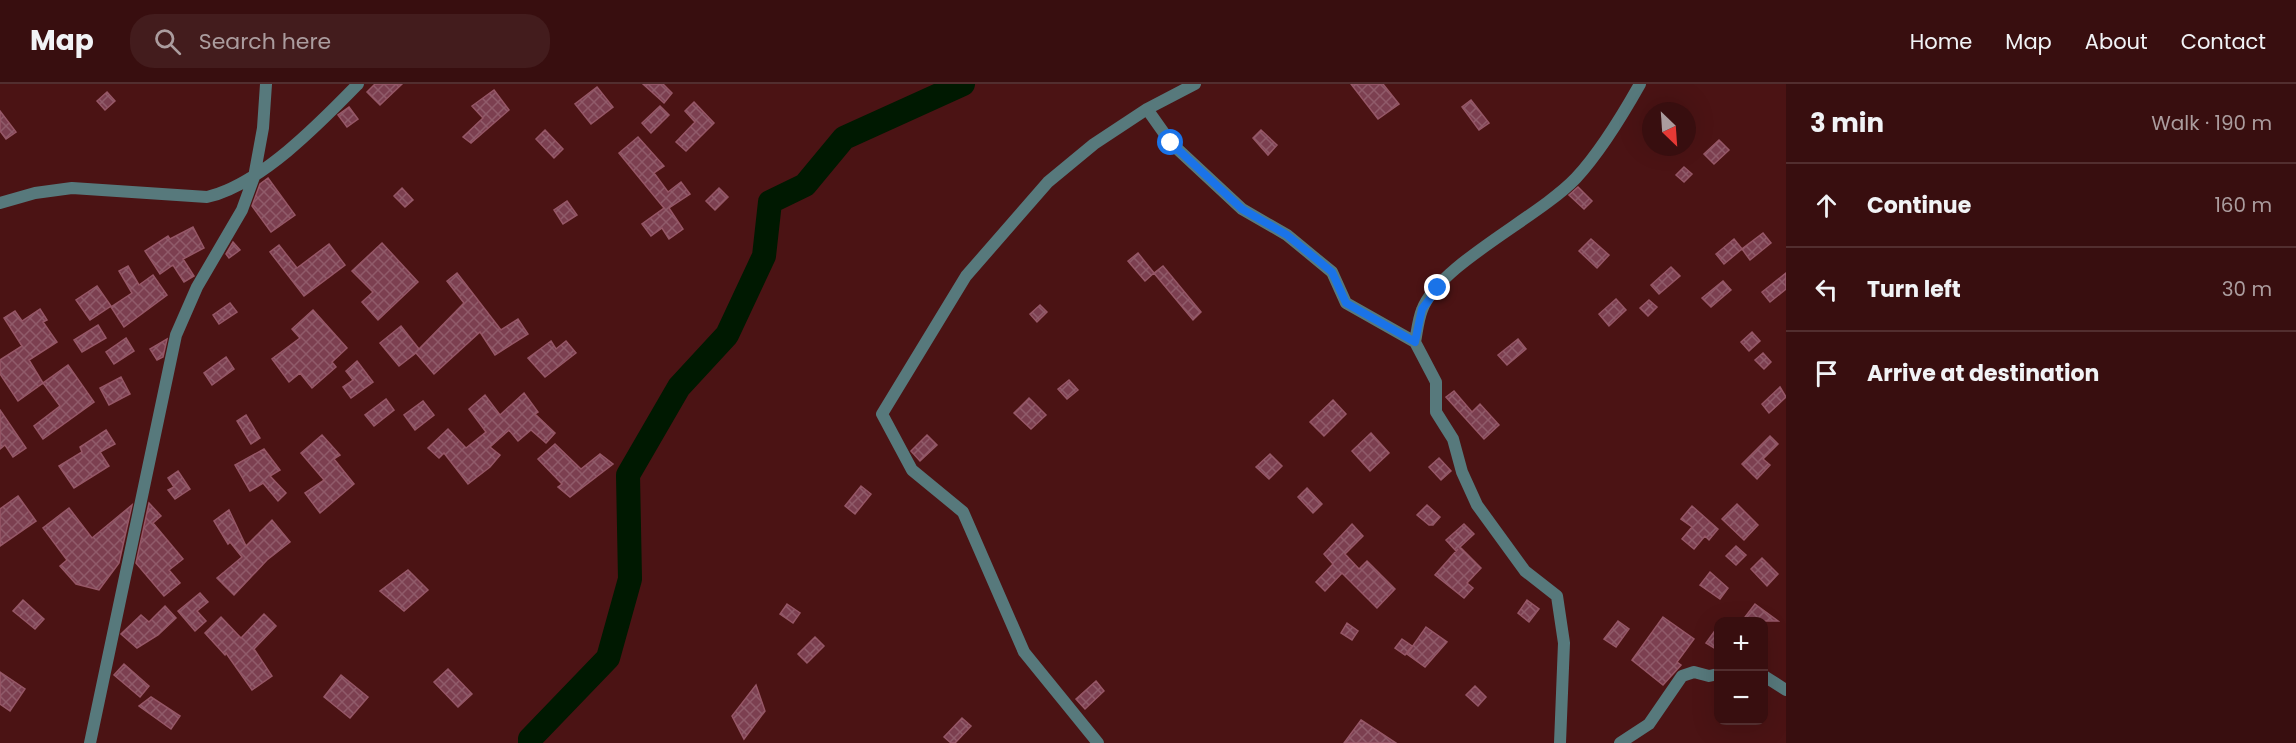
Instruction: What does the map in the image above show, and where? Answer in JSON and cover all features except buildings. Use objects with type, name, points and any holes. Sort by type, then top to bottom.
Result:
[{"type":"street","points":[[90,743],[176,335],[197,287],[242,210],[254,177],[266,84]]},
{"type":"street","points":[[0,203],[35,193],[72,188],[207,197],[222,194],[254,177],[331,112],[358,84]]},
{"type":"street","points":[[1098,743],[1024,652],[963,512],[912,470],[882,414],[966,276],[1048,182],[1094,144],[1147,109],[1195,84]]},
{"type":"street","points":[[1415,342],[1422,309],[1451,271],[1528,219],[1576,177],[1611,131],[1640,84]]},
{"type":"street","points":[[1147,109],[1171,143],[1242,209],[1287,235],[1332,272],[1346,303],[1415,342],[1436,382],[1436,412],[1453,440],[1476,505],[1525,571],[1557,596],[1564,643],[1560,743]]},
{"type":"street","points":[[1620,743],[1649,724],[1682,676],[1694,672],[1714,675]]},
{"type":"street","points":[[1768,679],[1786,690]]},
{"type":"waterway","points":[[530,743],[530,739],[608,658],[630,579],[628,475],[679,387],[727,335],[764,256],[770,202],[805,185],[844,138],[963,84]]},
{"type":"route","points":[[1171,143],[1242,209],[1287,235],[1332,272],[1346,303],[1415,342],[1422,309],[1438,288]]}]
